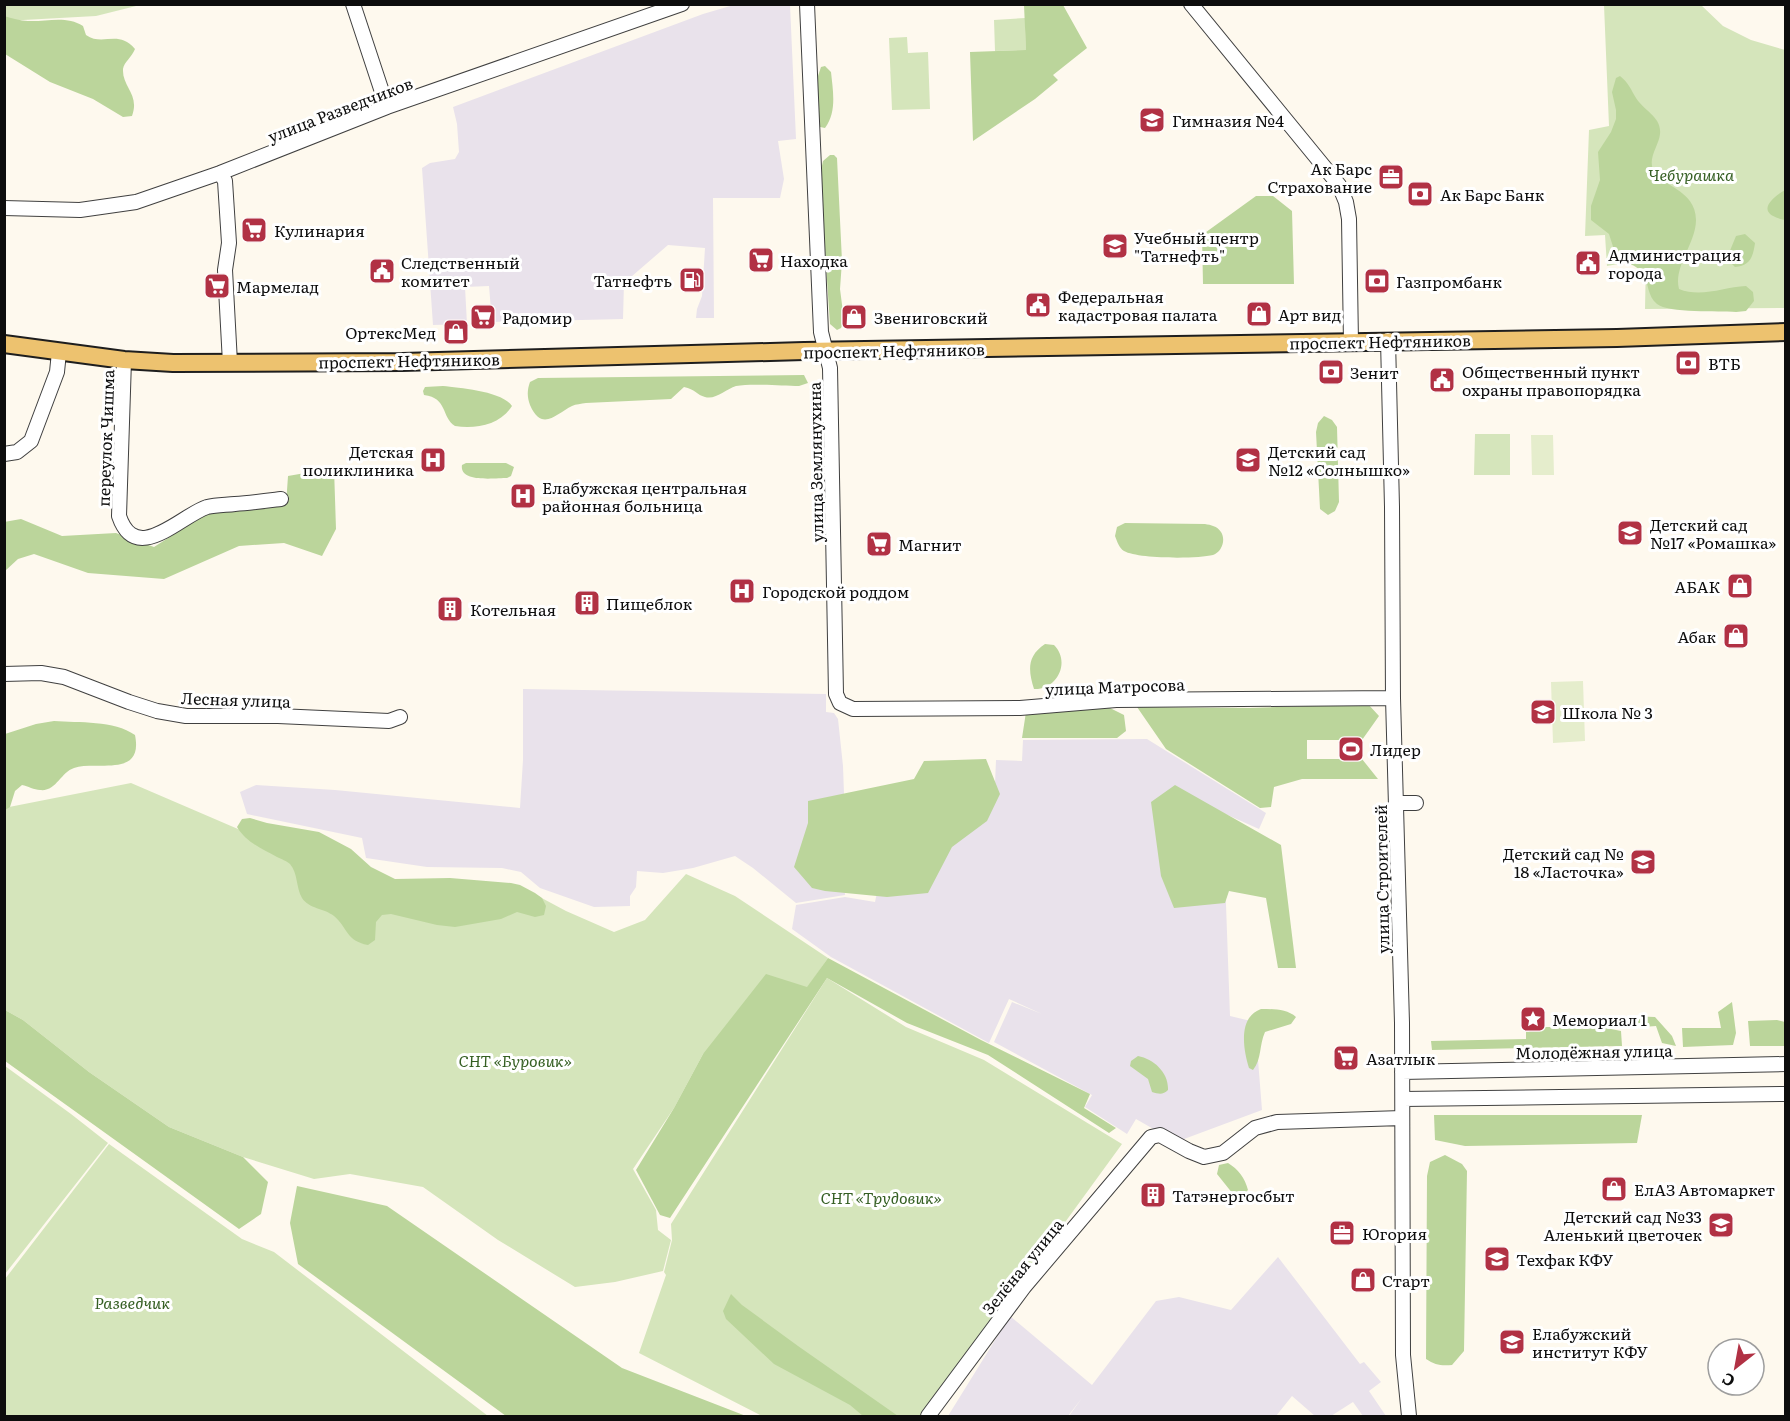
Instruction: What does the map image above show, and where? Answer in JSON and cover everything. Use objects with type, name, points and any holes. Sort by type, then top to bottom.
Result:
[{"type":"main road","name":"проспект Нефтяников","points":[[4,344],[124,360],[230,363],[402,362],[825,351],[1605,338],[1785,332]]},
{"type":"street","points":[[353,4],[387,107]]},
{"type":"street","name":"улица Разведчиков","points":[[4,208],[80,210],[136,202],[220,173],[387,107],[682,4]]},
{"type":"street","name":"улица Землянухина","points":[[807,4],[820,320],[830,368],[835,668],[836,694],[840,703]]},
{"type":"street","points":[[1191,4],[1339,185],[1349,219],[1351,342]]},
{"type":"street","points":[[220,173],[225,181],[229,243],[225,270],[230,363]]},
{"type":"street","name":"улица Строителей","points":[[1388,340],[1393,699],[1403,1099],[1403,1355],[1410,1416]]},
{"type":"street","points":[[4,454],[17,452],[31,441],[57,372],[59,352]]},
{"type":"street","name":"переулок Чишма","points":[[124,360],[119,516],[130,533],[138,537],[152,537],[210,506],[280,499]]},
{"type":"street","name":"Лесная улица","points":[[4,674],[40,673],[64,677],[157,711],[186,716],[278,716],[389,721],[400,717]]},
{"type":"street","name":"улица Матросова","points":[[840,703],[853,709],[932,710],[1020,708],[1116,700],[1393,699]]},
{"type":"street","points":[[1396,803],[1416,803]]},
{"type":"street","name":"Молодёжная улица","points":[[1402,1072],[1785,1064]]},
{"type":"street","points":[[1403,1099],[1785,1094]]},
{"type":"street","name":"Зелёная улица","points":[[928,1416],[1024,1287],[1147,1140],[1160,1135],[1197,1155],[1214,1156],[1228,1149],[1255,1128],[1277,1122],[1402,1118]]},
{"type":"shaded area","points":[[737,4],[790,5],[796,139],[778,141],[784,179],[780,198],[713,198],[714,318],[696,318],[702,296],[705,248],[668,245],[624,283],[623,319],[492,322],[489,286],[465,287],[467,324],[433,325],[422,168],[430,163],[455,159],[459,152],[453,107],[703,14]]},
{"type":"shaded area","points":[[523,689],[826,694],[826,712],[834,713],[838,719],[843,766],[844,794],[841,816],[845,895],[796,903],[735,856],[693,868],[663,873],[637,871],[636,887],[630,896],[630,906],[594,907],[540,888],[521,872],[502,868],[427,867],[366,858],[362,838],[247,814],[240,792],[256,785],[335,790],[520,808]]},
{"type":"shaded area","points":[[1147,739],[1266,813],[1259,829],[1212,808],[1223,821],[1230,1016],[1255,1022],[1262,1110],[1176,1142],[1136,1119],[1127,1134],[1085,1107],[1092,1095],[994,1042],[1012,1002],[1042,1014],[1009,999],[989,1043],[831,957],[792,929],[796,905],[845,897],[875,902],[879,883],[995,784],[996,760],[1022,761],[1023,740]]},
{"type":"shaded area","points":[[1278,1257],[1360,1364],[1364,1362],[1381,1382],[1369,1391],[1386,1416],[1363,1416],[1353,1402],[1331,1416],[1315,1416],[1292,1396],[1276,1416],[1069,1416],[1082,1398],[1068,1416],[948,1416],[1010,1316],[1092,1385],[1156,1301],[1179,1297],[1231,1310]]},
{"type":"green space","points":[[5,5],[140,5],[96,16],[5,21]]},
{"type":"green space","points":[[1024,5],[1063,5],[1087,48],[1053,75],[1058,80],[1035,99],[973,141],[970,52],[1026,50]]},
{"type":"green space","name":"Чебурашка","points":[[1604,5],[1701,5],[1723,26],[1751,40],[1785,50],[1785,308],[1645,309],[1646,259],[1607,266],[1605,235],[1585,236],[1589,130],[1609,126]]},
{"type":"green space","points":[[4,16],[25,21],[70,21],[83,26],[86,35],[92,38],[117,39],[129,43],[135,49],[125,64],[123,75],[134,102],[132,116],[123,117],[93,99],[50,82],[5,54]]},
{"type":"green space","points":[[1025,18],[1026,50],[995,51],[994,20]]},
{"type":"green space","points":[[907,37],[908,53],[928,52],[930,109],[892,110],[889,38]]},
{"type":"green space","points":[[825,66],[831,72],[833,101],[829,122],[825,128],[820,127],[815,85],[821,67]]},
{"type":"green space","points":[[1620,76],[1628,84],[1639,103],[1652,114],[1660,128],[1652,160],[1653,169],[1662,180],[1690,201],[1694,210],[1695,229],[1679,272],[1679,289],[1704,292],[1746,286],[1753,292],[1754,301],[1746,311],[1683,310],[1657,304],[1651,297],[1645,278],[1640,271],[1616,256],[1609,234],[1591,220],[1591,206],[1600,180],[1598,152],[1611,132],[1616,119],[1612,92],[1616,78]]},
{"type":"green space","points":[[830,155],[837,158],[842,261],[840,289],[844,320],[841,328],[837,330],[830,324],[820,175],[823,161]]},
{"type":"green space","points":[[1785,190],[1786,220],[1768,211],[1770,202]]},
{"type":"green space","points":[[1256,196],[1273,196],[1292,211],[1294,284],[1203,284],[1202,235]]},
{"type":"green space","points":[[1745,234],[1755,243],[1753,253],[1747,263],[1735,267],[1730,262],[1729,253],[1736,236]]},
{"type":"green space","points":[[804,375],[808,383],[799,386],[743,385],[709,398],[684,387],[671,399],[579,404],[550,419],[540,418],[535,413],[528,396],[530,382],[538,378]]},
{"type":"green space","points":[[443,386],[490,394],[507,401],[512,406],[501,418],[487,424],[471,427],[455,426],[437,400],[424,395],[425,387]]},
{"type":"green space","points":[[1324,416],[1332,420],[1337,427],[1339,502],[1335,511],[1328,515],[1320,509],[1316,432],[1318,423]]},
{"type":"green space","points":[[1475,434],[1510,434],[1510,475],[1474,475]]},
{"type":"green space","points":[[1531,435],[1553,435],[1554,475],[1532,475]]},
{"type":"green space","points":[[466,463],[506,463],[514,467],[511,476],[507,478],[487,479],[466,475],[462,465]]},
{"type":"green space","points":[[334,468],[336,529],[322,556],[284,543],[239,546],[164,579],[88,573],[34,554],[18,559],[5,571],[4,522],[21,519],[62,536],[116,533],[154,547],[206,514],[286,505],[288,476]]},
{"type":"green space","points":[[1125,523],[1207,524],[1219,530],[1223,542],[1221,549],[1213,555],[1168,558],[1131,554],[1121,548],[1115,536],[1117,527]]},
{"type":"green space","points":[[1045,644],[1054,645],[1059,652],[1061,667],[1055,680],[1049,685],[1034,689],[1030,670],[1032,659]]},
{"type":"green space","points":[[1583,681],[1585,741],[1553,743],[1551,682]]},
{"type":"green space","points":[[1368,704],[1379,716],[1362,740],[1307,740],[1307,759],[1362,759],[1378,779],[1302,779],[1274,787],[1271,807],[1260,808],[1166,749],[1137,707],[1250,708]]},
{"type":"green space","points":[[1110,708],[1124,715],[1126,731],[1117,738],[1022,738],[1026,712]]},
{"type":"green space","points":[[54,721],[96,723],[127,730],[135,735],[136,749],[132,758],[125,763],[83,766],[69,770],[46,790],[22,785],[15,791],[10,807],[5,810],[5,734]]},
{"type":"green space","points":[[986,759],[1000,794],[987,821],[952,847],[928,893],[887,897],[825,891],[812,888],[794,867],[808,823],[808,801],[914,779],[924,761]]},
{"type":"green space","name":"СНТ «Буровик»","points":[[131,783],[370,886],[523,888],[566,911],[614,932],[645,920],[686,874],[735,896],[828,958],[807,988],[703,1054],[674,1108],[633,1169],[656,1210],[658,1230],[671,1240],[663,1271],[615,1282],[575,1287],[498,1240],[423,1187],[350,1174],[314,1179],[243,1157],[169,1127],[89,1072],[23,1020],[5,1010],[4,808]]},
{"type":"green space","points":[[1175,785],[1281,845],[1296,968],[1278,968],[1266,898],[1229,891],[1225,903],[1174,908],[1161,876],[1151,802]]},
{"type":"green space","points":[[250,818],[319,832],[351,849],[371,867],[395,879],[450,878],[520,885],[542,898],[546,906],[544,915],[535,917],[517,912],[501,919],[455,927],[391,914],[382,915],[376,922],[375,940],[368,945],[361,943],[351,937],[334,916],[305,902],[290,864],[245,837],[237,827],[242,819]]},
{"type":"green space","points":[[828,958],[981,1040],[1090,1094],[1084,1108],[1116,1128],[1109,1133],[988,1055],[907,1023],[827,978],[670,1218],[660,1215],[636,1170],[674,1108],[703,1054],[766,974],[807,987]]},
{"type":"green space","name":"СНТ «Трудовик»","points":[[827,978],[906,1027],[984,1060],[1122,1144],[924,1416],[762,1416],[639,1353],[666,1275],[664,1272],[672,1240],[671,1224]]},
{"type":"green space","points":[[1732,1002],[1736,1033],[1733,1045],[1683,1047],[1682,1028],[1721,1028],[1718,1012]]},
{"type":"green space","points":[[1261,1009],[1284,1011],[1296,1017],[1291,1024],[1265,1032],[1258,1061],[1253,1070],[1249,1068],[1247,1060],[1244,1034],[1249,1019]]},
{"type":"green space","points":[[5,1010],[23,1020],[89,1072],[169,1127],[243,1157],[268,1182],[261,1214],[239,1229],[5,1061]]},
{"type":"green space","points":[[1629,1016],[1655,1017],[1672,1036],[1676,1046],[1662,1043],[1656,1026],[1630,1028]]},
{"type":"green space","points":[[1748,1021],[1785,1022],[1785,1046],[1750,1046]]},
{"type":"green space","points":[[1532,1027],[1601,1027],[1621,1031],[1622,1046],[1432,1050],[1431,1041],[1526,1039],[1526,1032],[1529,1032]]},
{"type":"green space","points":[[1138,1056],[1150,1060],[1163,1073],[1168,1084],[1166,1092],[1161,1094],[1152,1092],[1148,1079],[1130,1066],[1131,1061]]},
{"type":"green space","points":[[5,1066],[108,1143],[5,1274]]},
{"type":"green space","points":[[1434,1115],[1642,1115],[1637,1143],[1465,1146],[1435,1140]]},
{"type":"green space","name":"Разведчик","points":[[109,1144],[242,1239],[274,1252],[488,1416],[5,1416],[5,1279]]},
{"type":"green space","points":[[1445,1155],[1462,1164],[1467,1171],[1464,1351],[1452,1365],[1435,1364],[1426,1359],[1427,1176],[1430,1162]]},
{"type":"green space","points":[[1228,1163],[1238,1171],[1245,1182],[1248,1190],[1242,1196],[1233,1194],[1217,1174],[1219,1165]]},
{"type":"green space","points":[[297,1186],[387,1206],[622,1368],[746,1416],[506,1416],[298,1264],[290,1223]]},
{"type":"green space","points":[[731,1294],[742,1305],[798,1346],[898,1416],[863,1416],[850,1405],[774,1364],[726,1319],[723,1311]]},
{"type":"place","name":"Гимназия №4","points":[[1152,120]]},
{"type":"place","name":"Ак Барс Страхование","points":[[1391,177]]},
{"type":"place","name":"Ак Барс Банк","points":[[1420,194]]},
{"type":"place","name":"Кулинария","points":[[254,230]]},
{"type":"place","name":"Учебный центр \"Татнефть\"","points":[[1115,246]]},
{"type":"place","name":"Находка","points":[[761,260]]},
{"type":"place","name":"Администрация города","points":[[1588,263]]},
{"type":"place","name":"Следственный комитет","points":[[382,271]]},
{"type":"place","name":"Татнефть","points":[[692,280]]},
{"type":"place","name":"Газпромбанк","points":[[1377,281]]},
{"type":"place","name":"Мармелад","points":[[217,286]]},
{"type":"place","name":"Федеральная кадастровая палата","points":[[1038,305]]},
{"type":"place","name":"Арт вид","points":[[1259,314]]},
{"type":"place","name":"Радомир","points":[[483,317]]},
{"type":"place","name":"Звениговский","points":[[854,317]]},
{"type":"place","name":"ОртексМед","points":[[456,332]]},
{"type":"place","name":"ВТБ","points":[[1688,363]]},
{"type":"place","name":"Зенит","points":[[1331,372]]},
{"type":"place","name":"Общественный пункт охраны правопорядка","points":[[1442,380]]},
{"type":"place","name":"Детская поликлиника","points":[[433,460]]},
{"type":"place","name":"Детский сад №12 «Солнышко»","points":[[1248,460]]},
{"type":"place","name":"Елабужская центральная районная больница","points":[[523,496]]},
{"type":"place","name":"Детский сад №17 «Ромашка»","points":[[1630,533]]},
{"type":"place","name":"Магнит","points":[[879,544]]},
{"type":"place","name":"АБАК","points":[[1740,586]]},
{"type":"place","name":"Городской роддом","points":[[742,591]]},
{"type":"place","name":"Пищеблок","points":[[587,603]]},
{"type":"place","name":"Котельная","points":[[450,609]]},
{"type":"place","name":"Абак","points":[[1736,636]]},
{"type":"place","name":"Школа № 3","points":[[1543,712]]},
{"type":"place","name":"Лидер","points":[[1351,749]]},
{"type":"place","name":"Детский сад № 18 «Ласточка»","points":[[1643,862]]},
{"type":"place","name":"Мемориал 1","points":[[1533,1019]]},
{"type":"place","name":"Азатлык","points":[[1346,1058]]},
{"type":"place","name":"ЕлАЗ Автомаркет","points":[[1614,1189]]},
{"type":"place","name":"Татэнергосбыт","points":[[1153,1195]]},
{"type":"place","name":"Детский сад №33 Аленький цветочек","points":[[1721,1225]]},
{"type":"place","name":"Югория","points":[[1342,1233]]},
{"type":"place","name":"Техфак КФУ","points":[[1497,1259]]},
{"type":"place","name":"Старт","points":[[1363,1280]]},
{"type":"place","name":"Елабужский институт КФУ","points":[[1512,1342]]}]
